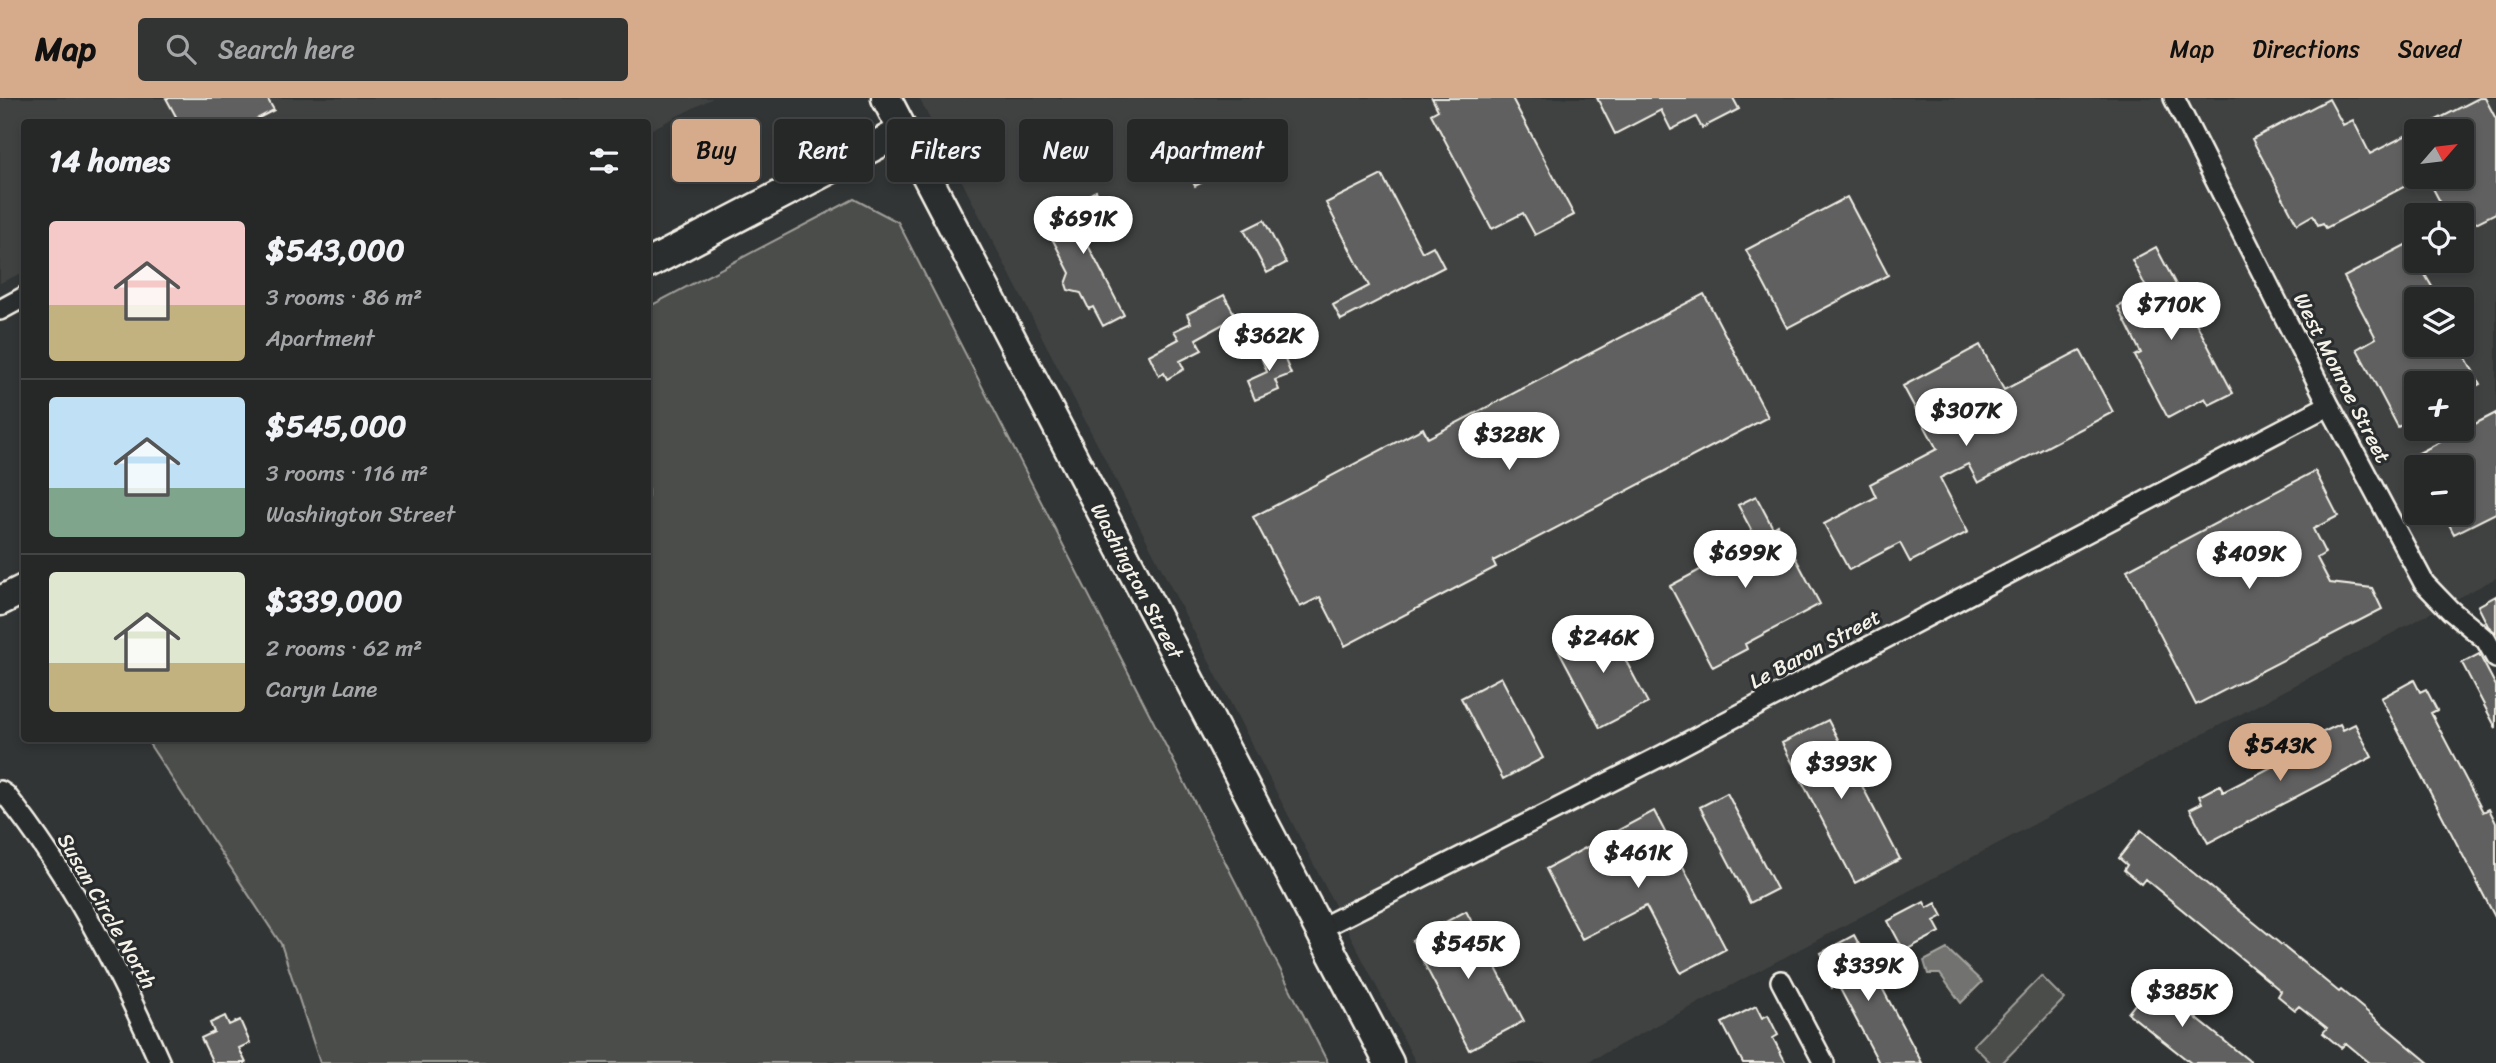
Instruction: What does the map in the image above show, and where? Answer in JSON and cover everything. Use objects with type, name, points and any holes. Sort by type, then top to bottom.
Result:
[{"type":"main road","name":"Washington Street","points":[[886,98],[896,119]]},
{"type":"main road","points":[[651,262],[887,139]]},
{"type":"main road","name":"Washington Street","points":[[929,182],[1389,1063]]},
{"type":"main road","points":[[0,601],[21,590]]},
{"type":"street","name":"West Monroe Street","points":[[2174,98],[2329,405],[2424,583],[2450,610],[2486,640],[2496,658]]},
{"type":"street","points":[[0,310],[21,299]]},
{"type":"street","name":"Le Baron Street","points":[[1319,929],[1663,755],[2329,405]]},
{"type":"street","name":"Susan Circle North","points":[[0,791],[36,833],[80,903],[124,982],[160,1063]]},
{"type":"street","points":[[1782,981],[1824,1063]]},
{"type":"shaded area","points":[[0,98],[713,98],[651,129],[651,119],[366,119],[364,115],[354,119],[21,119],[21,273],[0,283]]},
{"type":"shaded area","points":[[919,98],[2496,98],[2496,578],[1586,1063],[1416,1063],[962,182],[1005,182],[1005,119],[930,119]]},
{"type":"shaded area","points":[[854,199],[898,222],[1328,1063],[320,1063],[281,944],[148,742],[651,742],[651,305]]},
{"type":"shaded area","points":[[1947,949],[1982,982],[1961,1003],[1940,974],[1928,974],[1924,961]]},
{"type":"shaded area","points":[[2041,976],[2064,999],[2002,1063],[1991,1063],[1973,1045]]},
{"type":"building","points":[[166,98],[267,98],[274,110],[257,119],[177,119]]},
{"type":"building","points":[[1432,98],[1512,98],[1574,215],[1535,235],[1523,213],[1492,229],[1431,114],[1438,110]]},
{"type":"building","points":[[1597,98],[1733,98],[1739,109],[1702,128],[1696,117],[1671,130],[1661,110],[1615,134]]},
{"type":"building","points":[[2479,98],[2485,98],[2496,119],[2496,213],[2474,224],[2474,203],[2441,203],[2433,189],[2474,189],[2474,119],[2438,119]]},
{"type":"building","points":[[2329,99],[2343,125],[2353,120],[2370,154],[2404,137],[2404,187],[2326,228],[2323,223],[2318,225],[2313,215],[2297,224],[2252,139]]},
{"type":"building","points":[[1382,175],[1422,252],[1433,246],[1444,267],[1341,320],[1333,305],[1369,286],[1326,203]]},
{"type":"building","points":[[1096,191],[1105,206],[1100,209],[1104,215],[1079,228],[1124,315],[1103,326],[1093,307],[1089,309],[1081,293],[1068,290],[1066,284],[1070,273],[1042,219]]},
{"type":"building","points":[[1847,197],[1888,275],[1787,328],[1746,250]]},
{"type":"building","points":[[1264,220],[1286,263],[1267,273],[1244,230]]},
{"type":"building","points":[[2404,246],[2404,273],[2424,273],[2432,287],[2404,287],[2404,357],[2465,357],[2473,371],[2404,371],[2404,424],[2398,427],[2357,349],[2376,338],[2344,277]]},
{"type":"building","points":[[2156,247],[2233,393],[2209,405],[2205,398],[2168,418],[2135,356],[2141,353],[2118,307],[2148,291],[2132,260]]},
{"type":"building","points":[[1704,294],[1768,417],[1493,561],[1496,567],[1345,646],[1320,597],[1300,607],[1253,517],[1423,428],[1428,438]]},
{"type":"building","points":[[1224,295],[1236,317],[1196,339],[1202,350],[1180,361],[1184,369],[1167,379],[1164,373],[1159,376],[1149,355],[1179,339],[1174,331],[1191,323],[1187,314]]},
{"type":"building","points":[[1274,345],[1281,350],[1291,374],[1275,380],[1279,390],[1255,400],[1247,381],[1267,372],[1259,352]]},
{"type":"building","points":[[1980,345],[2004,390],[2080,350],[2113,412],[1978,483],[1968,464],[1940,478],[1968,532],[1910,562],[1900,543],[1849,570],[1824,524],[1876,497],[1870,484],[1937,449],[1903,386]]},
{"type":"building","points":[[2474,373],[2480,384],[2474,387]]},
{"type":"building","points":[[2496,413],[2496,513],[2474,524],[2474,455],[2415,455],[2442,441],[2474,441],[2474,424]]},
{"type":"building","points":[[2315,471],[2338,516],[2313,529],[2325,553],[2317,558],[2330,583],[2372,588],[2382,609],[2196,705],[2127,570]]},
{"type":"building","points":[[1756,496],[1773,528],[1778,525],[1820,604],[1745,644],[1747,649],[1713,667],[1670,586],[1755,537],[1738,505]]},
{"type":"building","points":[[2449,525],[2472,525],[2454,534]]},
{"type":"building","points":[[2496,596],[2496,633],[2488,626],[2478,606]]},
{"type":"building","points":[[1605,621],[1648,703],[1600,728],[1557,647]]},
{"type":"building","points":[[2479,654],[2496,686],[2496,728],[2462,663]]},
{"type":"building","points":[[1501,677],[1543,758],[1503,779],[1461,698]]},
{"type":"building","points":[[2414,680],[2420,692],[2426,689],[2437,710],[2431,713],[2483,812],[2489,809],[2496,823],[2496,919],[2381,698]]},
{"type":"building","points":[[1828,720],[1900,859],[1855,883],[1782,743]]},
{"type":"building","points":[[2340,724],[2343,730],[2355,724],[2372,757],[2208,843],[2190,809],[2202,803],[2199,796],[2220,785],[2223,792],[2322,741],[2319,734]]},
{"type":"building","points":[[1727,793],[1777,889],[1750,903],[1700,807]]},
{"type":"building","points":[[1654,811],[1726,949],[1681,973],[1646,906],[1582,939],[1546,869]]},
{"type":"building","points":[[2141,830],[2429,1063],[2370,1063],[2346,1043],[2341,1048],[2323,1033],[2327,1028],[2299,1006],[2295,1010],[2278,996],[2281,991],[2145,879],[2141,884],[2124,870],[2127,865],[2119,858]]},
{"type":"building","points":[[1924,902],[1927,908],[1936,903],[1943,916],[1934,921],[1940,932],[1904,951],[1888,921]]},
{"type":"building","points":[[1466,911],[1524,1021],[1469,1050],[1412,940]]},
{"type":"building","points":[[1854,935],[1922,1063],[1879,1063],[1838,985],[1832,988],[1822,968],[1827,965],[1821,953]]},
{"type":"building","points":[[2152,983],[2162,991],[2166,986],[2185,1001],[2181,1006],[2252,1063],[2191,1063],[2128,1013]]},
{"type":"building","points":[[1756,1006],[1762,1018],[1768,1015],[1778,1035],[1773,1038],[1786,1063],[1743,1063],[1722,1023]]},
{"type":"building","points":[[225,1016],[229,1025],[240,1020],[250,1043],[239,1048],[246,1063],[213,1063],[201,1038],[214,1032],[210,1023]]}]
